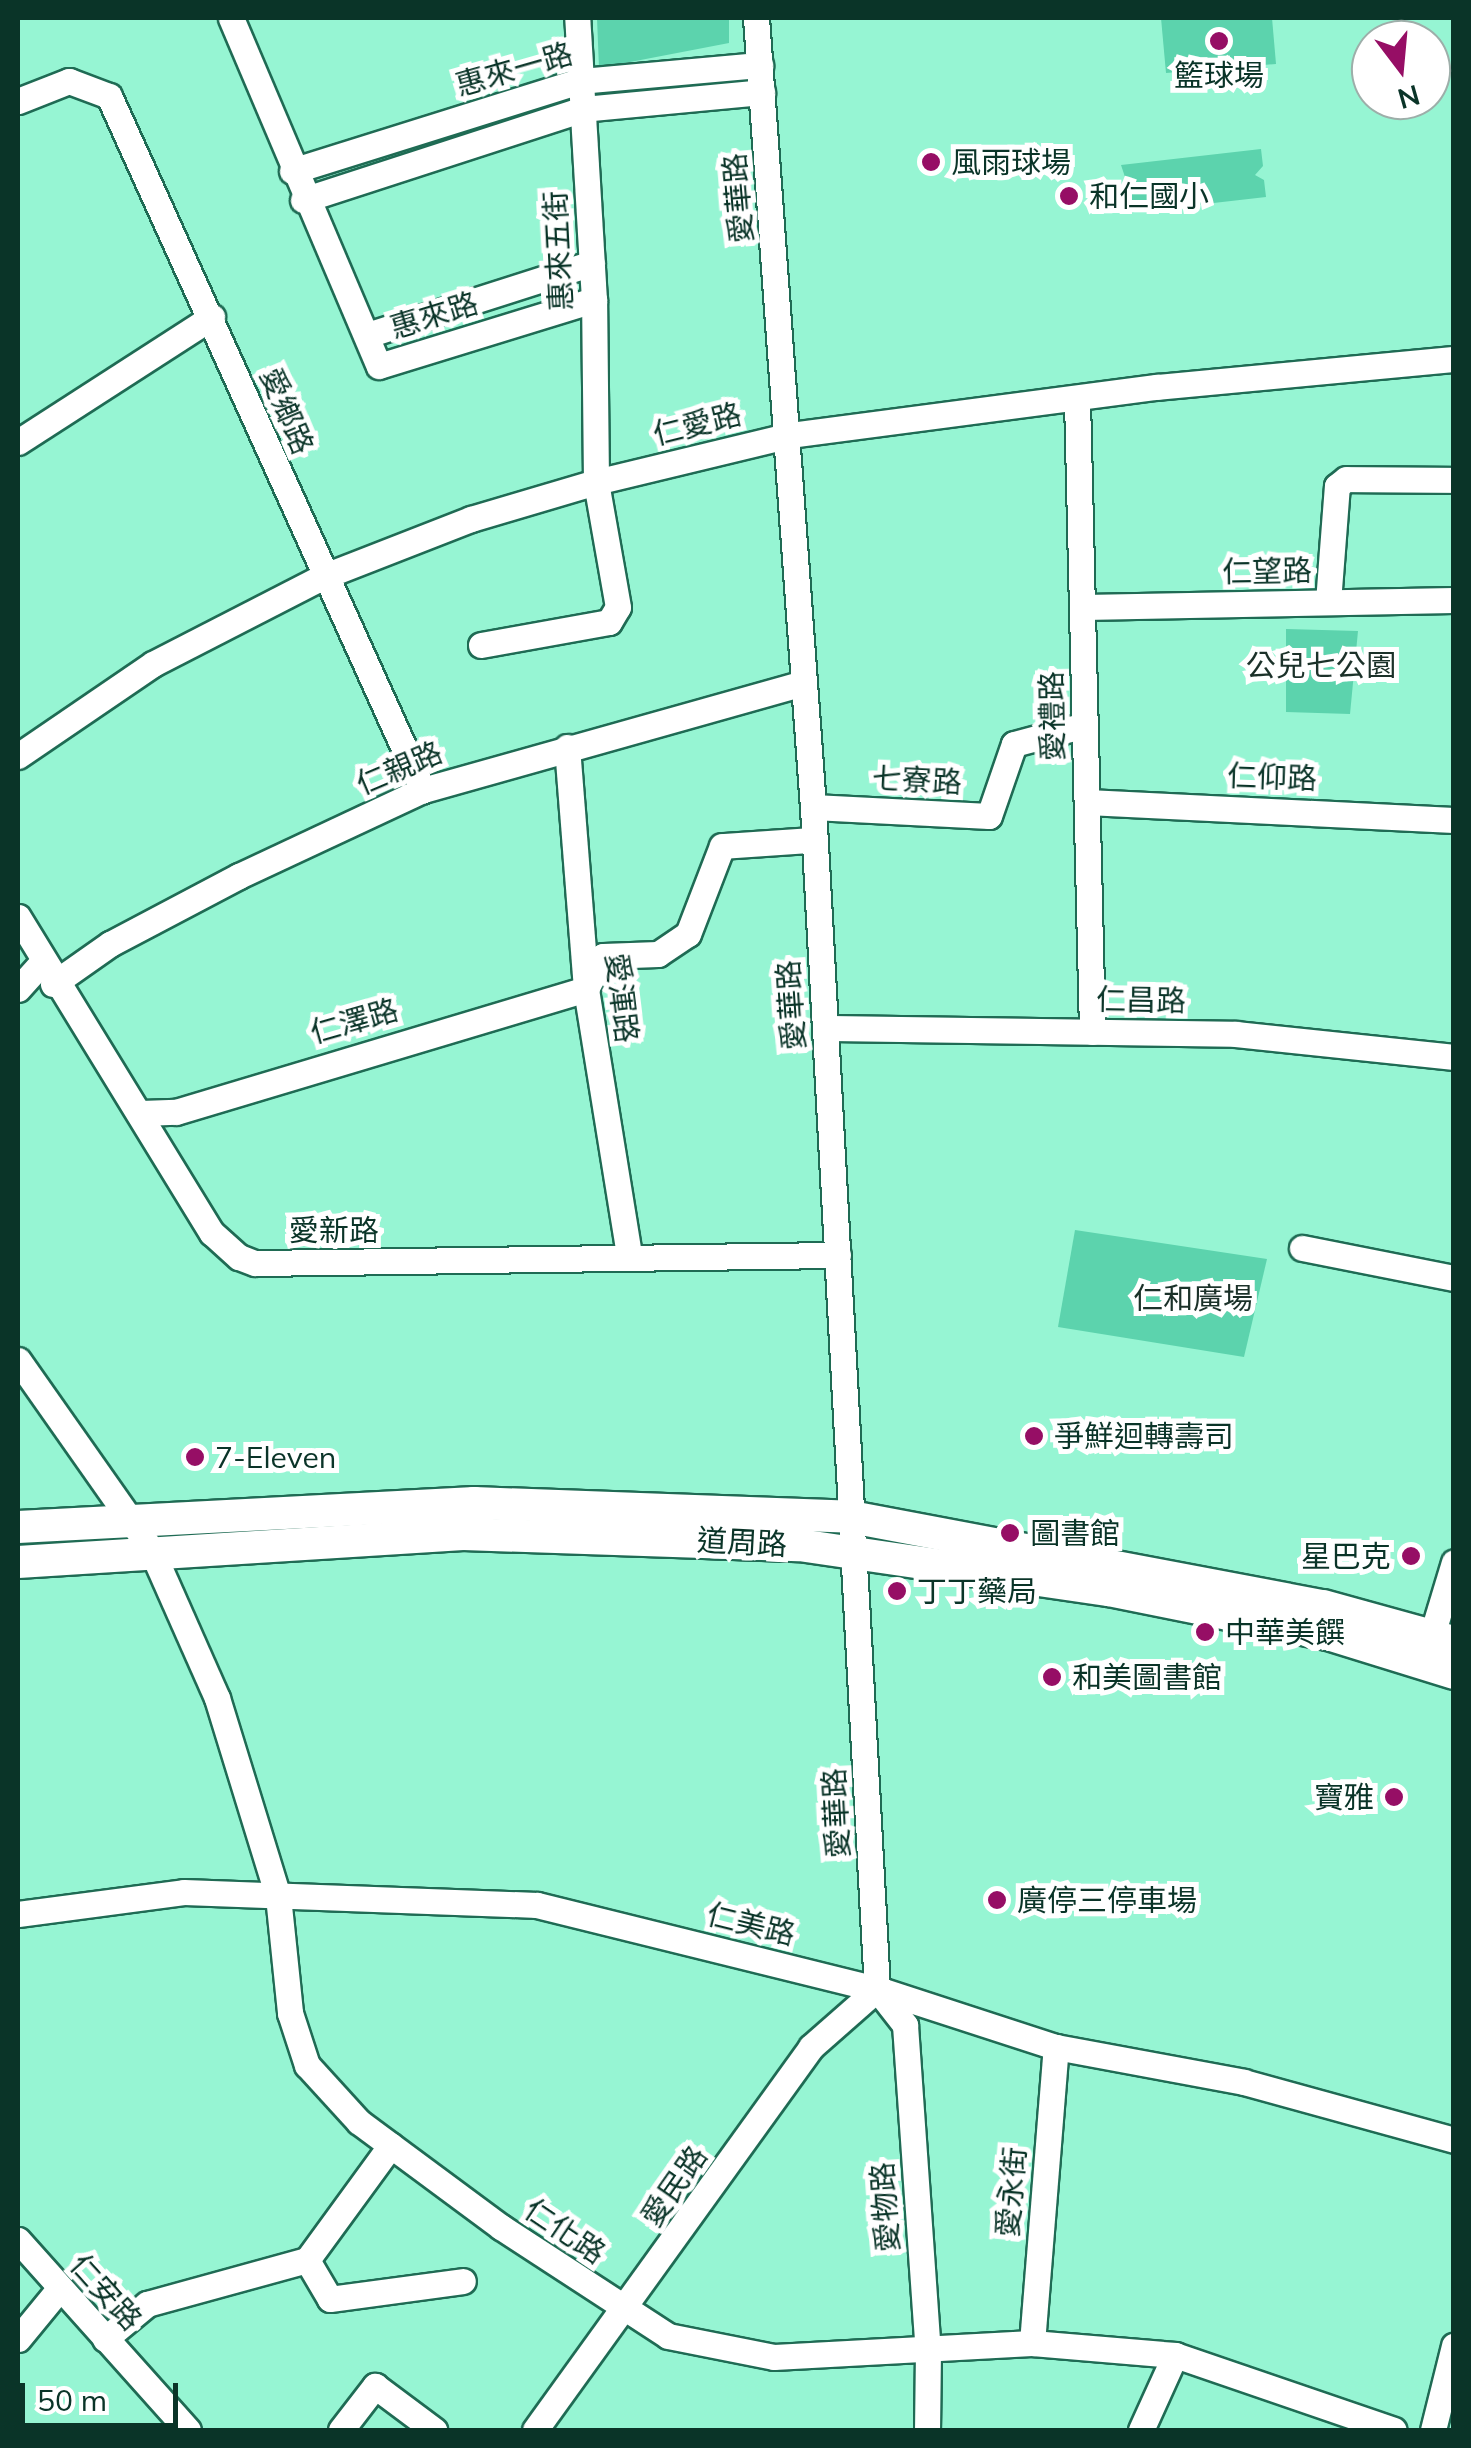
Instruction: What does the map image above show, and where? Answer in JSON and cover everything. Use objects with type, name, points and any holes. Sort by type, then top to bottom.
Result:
[{"type":"main road","name":"道周路","points":[[18,1528],[134,1518],[474,1503],[851,1517],[1323,1606],[1443,1638]]},
{"type":"main road","name":"道周路","points":[[18,1562],[151,1549],[482,1534],[646,1536],[854,1552],[1110,1590],[1309,1630],[1454,1673]]},
{"type":"street","name":"惠來五街","points":[[481,644],[593,626],[616,615],[596,482],[594,300],[577,18]]},
{"type":"street","name":"愛華路","points":[[756,18],[790,436],[799,684],[813,807],[811,840],[826,1028],[877,1989]]},
{"type":"street","points":[[238,19],[292,171],[366,335]]},
{"type":"street","name":"惠來一路","points":[[292,171],[580,81],[760,66]]},
{"type":"street","name":"愛鄉路","points":[[18,101],[69,81],[109,96],[212,316],[322,578],[423,790]]},
{"type":"street","name":"惠來一路","points":[[304,200],[583,109],[762,92]]},
{"type":"street","name":"惠來路","points":[[592,263],[366,335],[379,366],[594,300]]},
{"type":"street","points":[[18,442],[212,316]]},
{"type":"street","name":"仁愛路","points":[[18,756],[152,664],[322,578],[471,518],[596,482],[790,436],[1078,399],[1454,359]]},
{"type":"street","name":"愛禮路","points":[[1078,399],[1092,1032]]},
{"type":"street","points":[[1328,602],[1338,486],[1346,480],[1454,480]]},
{"type":"street","name":"仁望路","points":[[1083,607],[1454,600]]},
{"type":"street","name":"仁親路","points":[[48,973],[423,790],[799,684]]},
{"type":"street","name":"七寮路","points":[[813,807],[989,816],[1014,744],[1085,725]]},
{"type":"street","name":"愛渾路","points":[[567,747],[586,988],[629,1255]]},
{"type":"street","name":"仁仰路","points":[[1087,802],[1454,820]]},
{"type":"street","points":[[586,988],[603,956],[658,954],[688,934],[722,846],[811,840]]},
{"type":"street","name":"愛新路","points":[[18,917],[48,973],[141,1113],[212,1233],[228,1252],[256,1263],[838,1255]]},
{"type":"street","points":[[18,989],[48,973]]},
{"type":"street","name":"仁澤路","points":[[141,1113],[176,1112],[586,988]]},
{"type":"street","name":"仁昌路","points":[[826,1028],[1236,1034],[1454,1058]]},
{"type":"street","points":[[1302,1248],[1454,1278]]},
{"type":"street","name":"仁化路","points":[[18,1360],[134,1518],[151,1549],[217,1698],[278,1896],[290,2014],[308,2064],[359,2122],[626,2311],[668,2336],[720,2350],[774,2356],[1032,2343],[1175,2355],[1394,2430]]},
{"type":"street","points":[[1443,1638],[1454,1562]]},
{"type":"street","name":"仁美路","points":[[18,1914],[184,1892],[537,1904],[877,1989],[1056,2047],[1244,2082],[1454,2140]]},
{"type":"street","name":"愛民路","points":[[535,2430],[626,2311],[811,2046],[877,1989]]},
{"type":"street","name":"愛物路","points":[[877,1989],[905,2025],[928,2350],[927,2430]]},
{"type":"street","name":"愛永街","points":[[1032,2343],[1056,2047]]},
{"type":"street","points":[[105,2339],[147,2304],[307,2260],[391,2145]]},
{"type":"street","name":"仁安路","points":[[18,2240],[188,2430]]},
{"type":"street","points":[[307,2260],[330,2299],[462,2281]]},
{"type":"street","points":[[18,2338],[59,2289]]},
{"type":"street","points":[[1433,2430],[1454,2346]]},
{"type":"street","points":[[1141,2430],[1175,2355]]},
{"type":"street","points":[[342,2430],[375,2386],[434,2430]]},
{"type":"green space","points":[[597,18],[729,18],[729,43],[599,68]]},
{"type":"green space","name":"籃球場","points":[[1161,18],[1272,18],[1276,64],[1166,73]]},
{"type":"green space","points":[[1261,149],[1263,166],[1255,175],[1264,180],[1266,197],[1126,213],[1129,189],[1121,165]]},
{"type":"green space","name":"公兒七公園","points":[[1286,629],[1358,631],[1350,714],[1286,712]]},
{"type":"green space","name":"仁和廣場","points":[[1075,1230],[1267,1259],[1244,1357],[1058,1327]]},
{"type":"place","name":"籃球場","points":[[1219,41]]},
{"type":"place","name":"風雨球場","points":[[931,162]]},
{"type":"place","name":"和仁國小","points":[[1069,196]]},
{"type":"place","name":"爭鮮迴轉壽司","points":[[1034,1436]]},
{"type":"place","name":"7-Eleven","points":[[195,1457]]},
{"type":"place","name":"圖書館","points":[[1010,1533]]},
{"type":"place","name":"星巴克","points":[[1411,1556]]},
{"type":"place","name":"丁丁藥局","points":[[897,1591]]},
{"type":"place","name":"中華美饌","points":[[1205,1632]]},
{"type":"place","name":"和美圖書館","points":[[1052,1677]]},
{"type":"place","name":"寶雅","points":[[1394,1797]]},
{"type":"place","name":"廣停三停車場","points":[[997,1900]]}]
